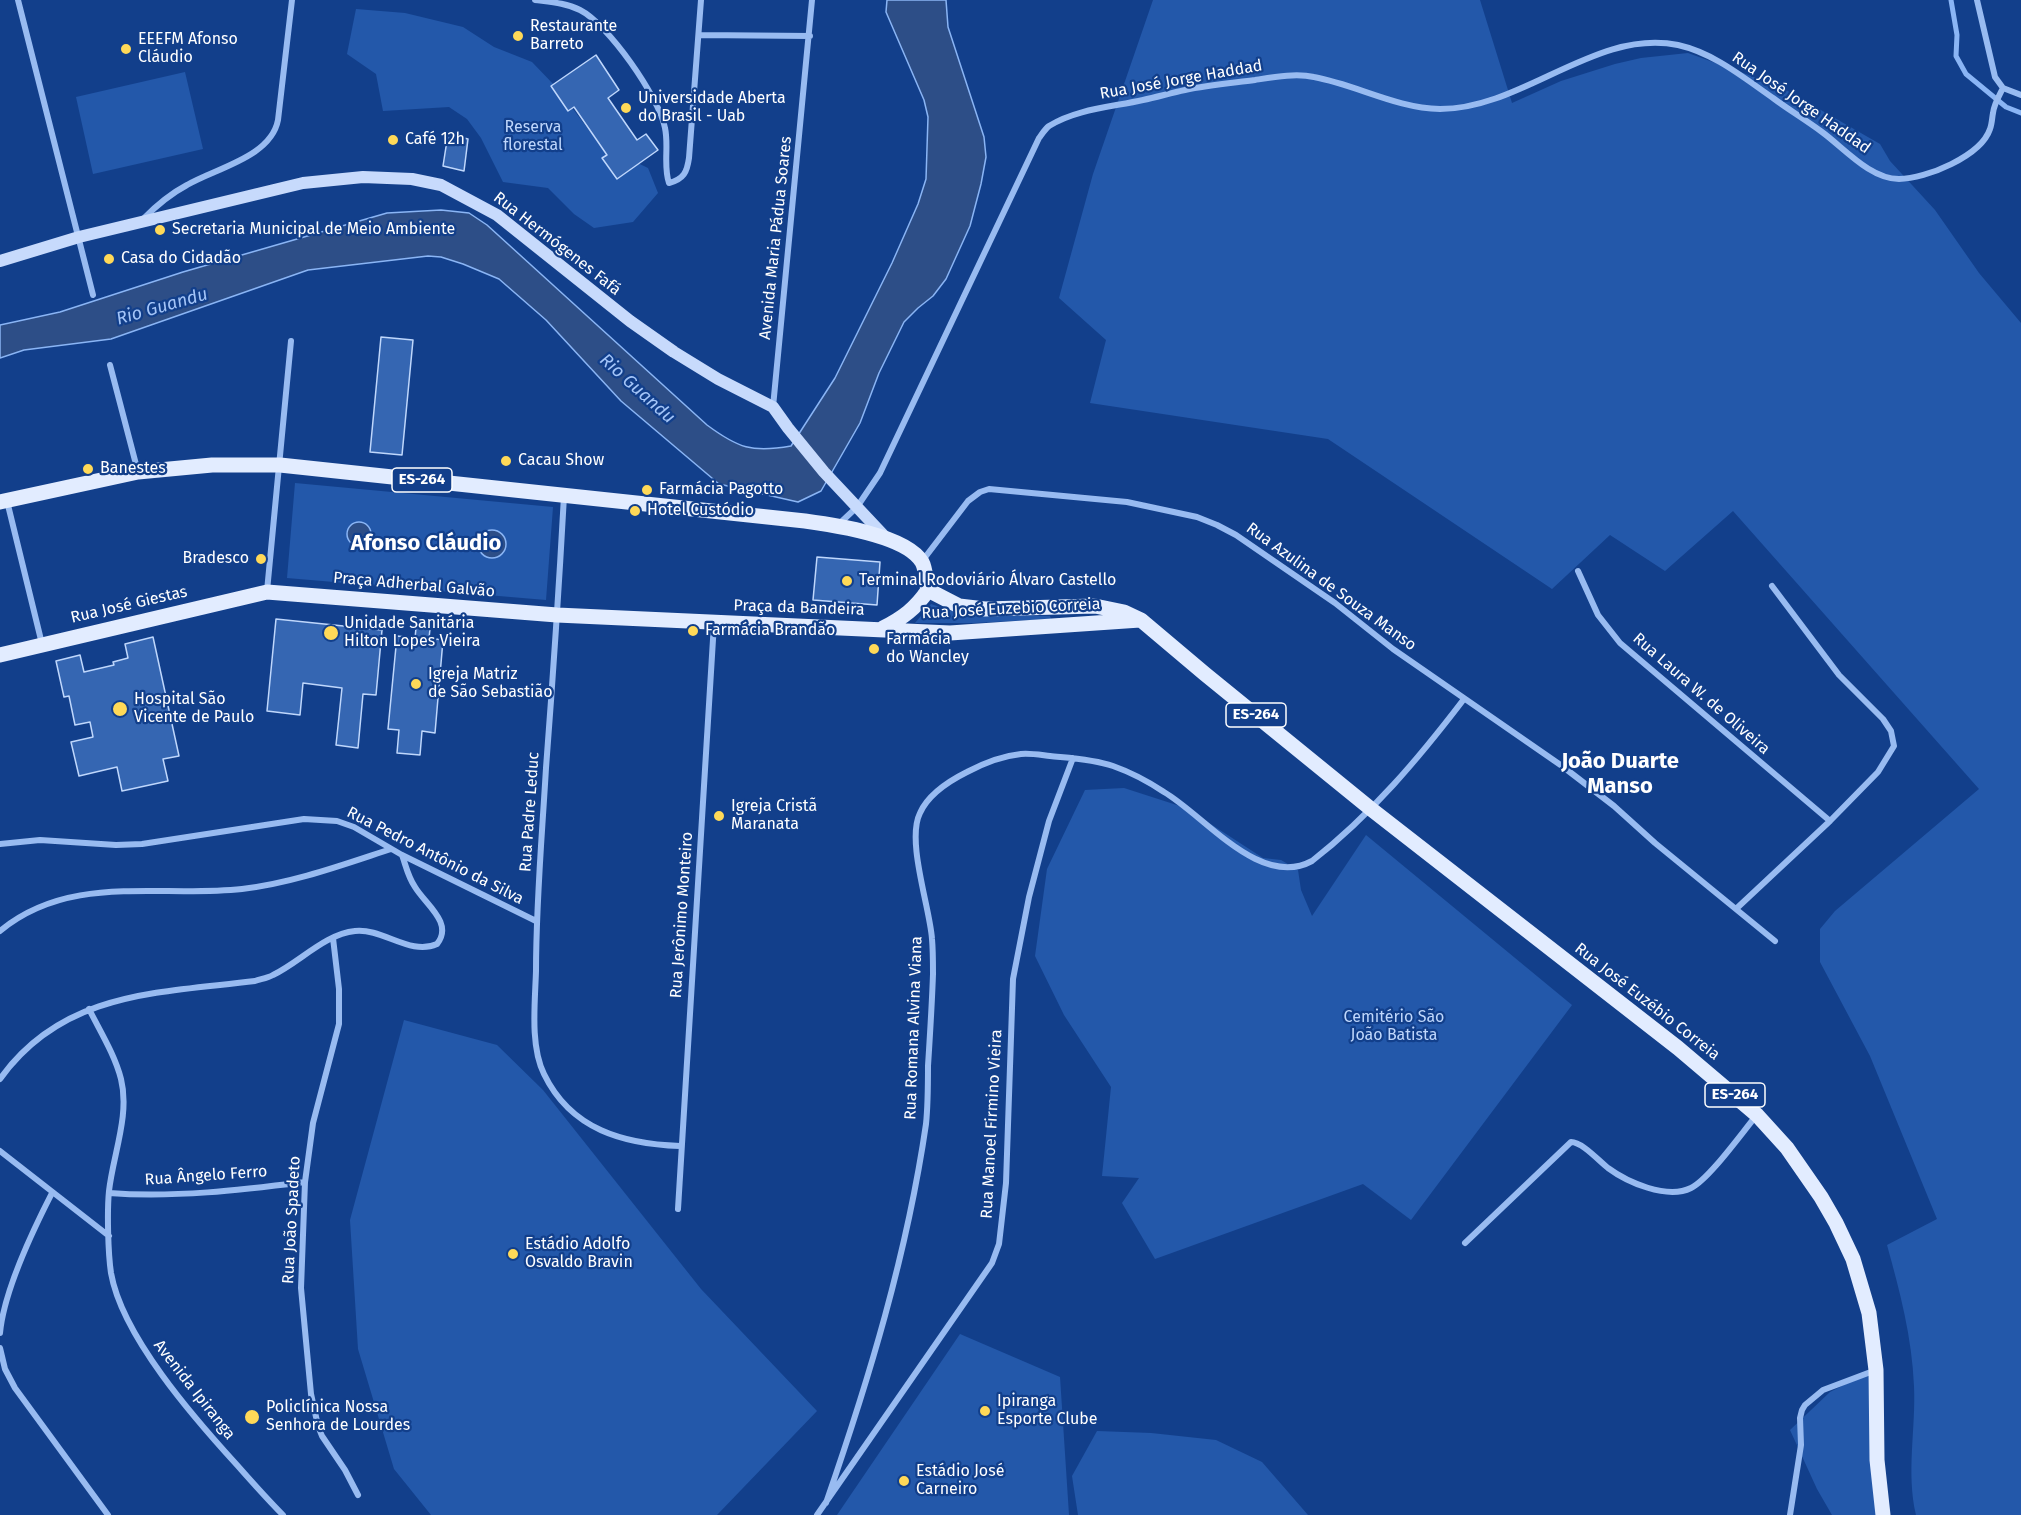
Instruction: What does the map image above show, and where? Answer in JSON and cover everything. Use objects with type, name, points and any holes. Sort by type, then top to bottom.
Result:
[{"type":"main road","name":"ES-264","points":[[3,501],[138,472],[212,465],[280,465],[843,527],[907,548],[922,562]]},
{"type":"main road","points":[[882,629],[908,614],[918,605],[928,590],[922,562]]},
{"type":"main road","name":"Rua José Euzebio Correia","points":[[928,590],[959,606],[985,609],[1095,606],[1124,612],[1141,620],[1205,675],[1371,809]]},
{"type":"main road","name":"Praça Adherbal Galvão","points":[[267,592],[557,615],[714,623]]},
{"type":"main road","name":"Rua José Giestas","points":[[0,655],[267,592]]},
{"type":"main road","name":"Rua José Euzebio Correia","points":[[882,629],[950,633],[1141,620]]},
{"type":"main road","name":"Praça da Bandeira","points":[[714,623],[882,629]]},
{"type":"main road","name":"Rua José Euzébio Correia","points":[[1371,809],[1678,1048],[1757,1115],[1787,1148],[1836,1223],[1853,1259],[1869,1313],[1876,1370],[1877,1460],[1883,1515]]},
{"type":"street","points":[[18,0],[93,295]]},
{"type":"street","points":[[141,221],[160,202],[185,185],[244,159],[274,134],[278,120],[292,0]]},
{"type":"street","points":[[535,0],[580,10],[598,23],[618,46],[644,82],[665,125],[669,183],[685,174],[689,158],[701,0]]},
{"type":"street","name":"Avenida Maria Pádua Soares","points":[[773,407],[812,0]]},
{"type":"street","points":[[1977,0],[1995,77],[2002,88],[2021,94]]},
{"type":"street","points":[[699,35],[810,36]]},
{"type":"street","name":"Rua José Jorge Haddad","points":[[857,507],[879,473],[1039,138],[1047,128],[1089,110],[1186,90],[1279,76],[1312,76],[1385,99],[1425,108],[1460,107],[1497,98],[1605,52],[1631,45],[1668,43],[1699,52],[1746,78],[1868,168],[1883,177],[1897,179],[1922,176],[1964,157],[1977,148],[1990,129],[1993,110],[2002,88]]},
{"type":"street","name":"Rua Hermógenes Fafá","points":[[0,261],[141,221],[303,183],[363,177],[412,179],[441,185],[497,216],[630,321],[674,352],[718,379],[773,407],[824,472],[857,507]]},
{"type":"street","points":[[267,592],[291,341]]},
{"type":"street","points":[[110,365],[138,472]]},
{"type":"street","name":"Rua Azulina de Souza Manso","points":[[922,562],[972,496],[989,489],[1127,502],[1197,517],[1217,525],[1287,568],[1393,649],[1562,766],[1614,806],[1655,843],[1775,941]]},
{"type":"street","name":"Rua Padre Leduc","points":[[564,496],[536,921],[535,1047],[545,1077],[565,1104],[584,1121],[603,1133],[630,1140],[680,1146]]},
{"type":"street","points":[[3,501],[42,644]]},
{"type":"street","points":[[843,527],[857,507],[888,540]]},
{"type":"street","name":"Rua Laura W. de Oliveira","points":[[1578,571],[1598,615],[1620,643],[1830,821]]},
{"type":"street","points":[[1737,908],[1830,821],[1878,772],[1892,751],[1894,741],[1883,719],[1839,675],[1772,586]]},
{"type":"street","name":"Rua Jerônimo Monteiro","points":[[678,1209],[680,1146],[714,623]]},
{"type":"street","name":"Rua Romana Alvina Viana","points":[[826,1503],[859,1407],[894,1286],[910,1216],[926,1121],[933,974],[932,939],[917,852],[917,823],[920,813],[932,797],[946,784],[976,767],[998,758],[1024,753],[1112,765],[1164,792],[1234,846],[1262,862],[1291,868],[1312,861],[1371,809],[1422,754],[1464,699]]},
{"type":"street","name":"Rua Manoel Firmino Vieira","points":[[818,1515],[993,1263],[999,1244],[1006,1183],[1013,979],[1029,897],[1050,821],[1073,758]]},
{"type":"street","name":"Rua Pedro Antônio da Silva","points":[[0,843],[40,840],[142,844],[304,819],[337,821],[354,827],[402,855],[536,921]]},
{"type":"street","points":[[0,931],[37,908],[52,901],[73,896],[93,893],[207,892],[244,889],[284,882],[391,849]]},
{"type":"street","points":[[0,1078],[38,1039],[62,1022],[89,1009],[133,997],[255,981],[272,976],[333,938],[354,931],[370,931],[417,947],[437,944],[443,933],[442,921],[411,881],[402,855]]},
{"type":"street","name":"Rua João Spadeto","points":[[333,938],[339,989],[339,1024],[313,1123],[305,1182],[300,1288],[314,1412],[322,1436],[345,1470],[358,1495]]},
{"type":"street","name":"Avenida Ipiranga","points":[[89,1009],[121,1079],[123,1092],[122,1112],[108,1193],[111,1274],[123,1307],[141,1344],[175,1392],[219,1446],[283,1515]]},
{"type":"street","points":[[1465,1243],[1571,1142],[1580,1143],[1611,1170],[1637,1185],[1678,1192],[1690,1189],[1703,1180],[1757,1115]]},
{"type":"street","points":[[0,1151],[109,1236]]},
{"type":"street","name":"Rua Ângelo Ferro","points":[[108,1193],[240,1190],[305,1182]]},
{"type":"street","points":[[0,1333],[2,1315],[10,1292],[33,1231],[52,1193]]},
{"type":"street","points":[[0,1348],[5,1369],[15,1388],[108,1515]]},
{"type":"street","points":[[1790,1515],[1801,1445],[1802,1410],[1823,1390],[1876,1370]]},
{"type":"green space","points":[[1153,0],[1480,0],[1512,103],[1561,81],[1615,64],[1641,58],[1688,53],[1779,86],[1880,144],[1890,161],[1935,210],[1979,273],[2021,323],[2021,1515],[1916,1515],[1912,1483],[1913,1368],[1905,1315],[1887,1245],[1937,1219],[1870,1056],[1820,962],[1820,929],[1835,911],[1979,789],[1733,511],[1665,571],[1610,535],[1552,589],[1328,439],[1090,403],[1106,340],[1059,298],[1093,174]]},
{"type":"green space","name":"Reserva florestal","points":[[356,9],[405,13],[463,27],[494,47],[532,62],[556,87],[589,130],[617,153],[648,168],[658,193],[633,222],[594,228],[574,214],[548,188],[503,182],[481,138],[467,119],[449,107],[383,111],[376,74],[347,54]]},
{"type":"green space","points":[[185,72],[203,149],[93,174],[76,97]]},
{"type":"green space","points":[[295,483],[553,507],[546,600],[287,578]]},
{"type":"green space","points":[[931,604],[963,615],[1050,616],[1051,619],[915,623]]},
{"type":"green space","name":"Cemitério São João Batista","points":[[1124,788],[1186,808],[1263,858],[1281,860],[1298,870],[1301,890],[1312,916],[1366,835],[1572,1005],[1411,1220],[1363,1184],[1155,1259],[1122,1203],[1139,1178],[1102,1176],[1111,1087],[1064,1015],[1035,956],[1047,869],[1085,790]]},
{"type":"green space","name":"Estádio Adolfo Osvaldo Bravin","points":[[404,1020],[497,1045],[543,1090],[701,1289],[817,1411],[717,1515],[431,1515],[394,1469],[358,1349],[350,1220]]},
{"type":"green space","name":"Ipiranga Esporte Clube","points":[[960,1334],[1060,1377],[1069,1515],[837,1515]]},
{"type":"green space","points":[[1879,1367],[1880,1515],[1832,1515],[1817,1489],[1790,1430],[1830,1392]]},
{"type":"green space","points":[[1097,1431],[1151,1433],[1216,1440],[1262,1462],[1308,1515],[1078,1515],[1072,1476]]},
{"type":"water","name":"Rio Guandu","points":[[887,0],[946,0],[948,27],[984,137],[986,157],[970,226],[946,279],[933,296],[904,322],[879,373],[860,423],[821,491],[798,502],[719,484],[621,401],[546,320],[499,279],[441,257],[428,256],[308,270],[111,339],[24,350],[0,358],[0,325],[60,312],[183,272],[387,213],[441,210],[469,213],[487,225],[707,425],[728,439],[746,447],[766,449],[791,446],[835,378],[892,263],[918,204],[926,179],[928,117],[924,100],[886,12]]},
{"type":"water","points":[[359,522],[368,525],[371,534],[368,543],[359,546],[350,543],[347,534],[350,525]]},
{"type":"water","points":[[492,530],[502,534],[506,544],[502,554],[492,558],[482,554],[478,544],[482,534]]},
{"type":"building","points":[[596,55],[619,90],[608,98],[637,140],[646,134],[658,150],[617,179],[602,158],[607,155],[574,107],[568,111],[551,86]]},
{"type":"building","points":[[448,134],[468,139],[464,171],[443,166]]},
{"type":"building","points":[[381,337],[413,340],[402,455],[370,452]]},
{"type":"building","name":"Terminal Rodoviário Álvaro Castello","points":[[817,557],[880,562],[877,605],[813,600]]},
{"type":"building","points":[[276,619],[382,630],[376,695],[363,694],[358,748],[336,745],[342,688],[303,683],[300,715],[267,711]]},
{"type":"building","name":"Igreja Matriz de São Sebastião","points":[[416,628],[430,629],[429,638],[443,640],[435,733],[422,731],[420,755],[397,753],[399,730],[388,729],[397,636],[415,638]]},
{"type":"building","name":"Hospital São Vicente de Paulo","points":[[153,637],[179,756],[163,759],[168,781],[122,791],[117,767],[79,776],[71,742],[93,737],[90,722],[75,725],[69,696],[64,697],[56,661],[80,655],[84,672],[114,665],[113,662],[128,658],[125,644]]},
{"type":"waterway","points":[[1951,0],[1957,35],[1956,56],[1966,74],[2006,107],[2021,113]]},
{"type":"place","name":"Restaurante Barreto","points":[[518,36]]},
{"type":"place","name":"EEEFM Afonso Cláudio","points":[[126,49]]},
{"type":"place","name":"Universidade Aberta do Brasil - Uab","points":[[626,108]]},
{"type":"place","name":"Café 12h","points":[[393,140]]},
{"type":"place","name":"Secretaria Municipal de Meio Ambiente","points":[[160,230]]},
{"type":"place","name":"Casa do Cidadão","points":[[109,259]]},
{"type":"place","name":"Cacau Show","points":[[506,461]]},
{"type":"place","name":"Banestes","points":[[88,469]]},
{"type":"place","name":"Farmácia Pagotto","points":[[647,490]]},
{"type":"place","name":"Hotel Custódio","points":[[635,511]]},
{"type":"place","name":"Bradesco","points":[[261,559]]},
{"type":"place","name":"Terminal Rodoviário Álvaro Castello","points":[[847,581]]},
{"type":"place","name":"Farmácia Brandão","points":[[693,631]]},
{"type":"place","name":"Unidade Sanitária Hilton Lopes Vieira","points":[[331,633]]},
{"type":"place","name":"Farmácia do Wancley","points":[[874,649]]},
{"type":"place","name":"Igreja Matriz de São Sebastião","points":[[416,684]]},
{"type":"place","name":"Hospital São Vicente de Paulo","points":[[120,709]]},
{"type":"place","name":"Igreja Cristã Maranata","points":[[719,816]]},
{"type":"place","name":"Estádio Adolfo Osvaldo Bravin","points":[[513,1254]]},
{"type":"place","name":"Ipiranga Esporte Clube","points":[[985,1411]]},
{"type":"place","name":"Policlínica Nossa Senhora de Lourdes","points":[[252,1417]]},
{"type":"place","name":"Estádio José Carneiro","points":[[904,1481]]},
{"type":"district","name":"Afonso Cláudio","points":[[426,544]]},
{"type":"district","name":"João Duarte Manso","points":[[1620,774]]}]
